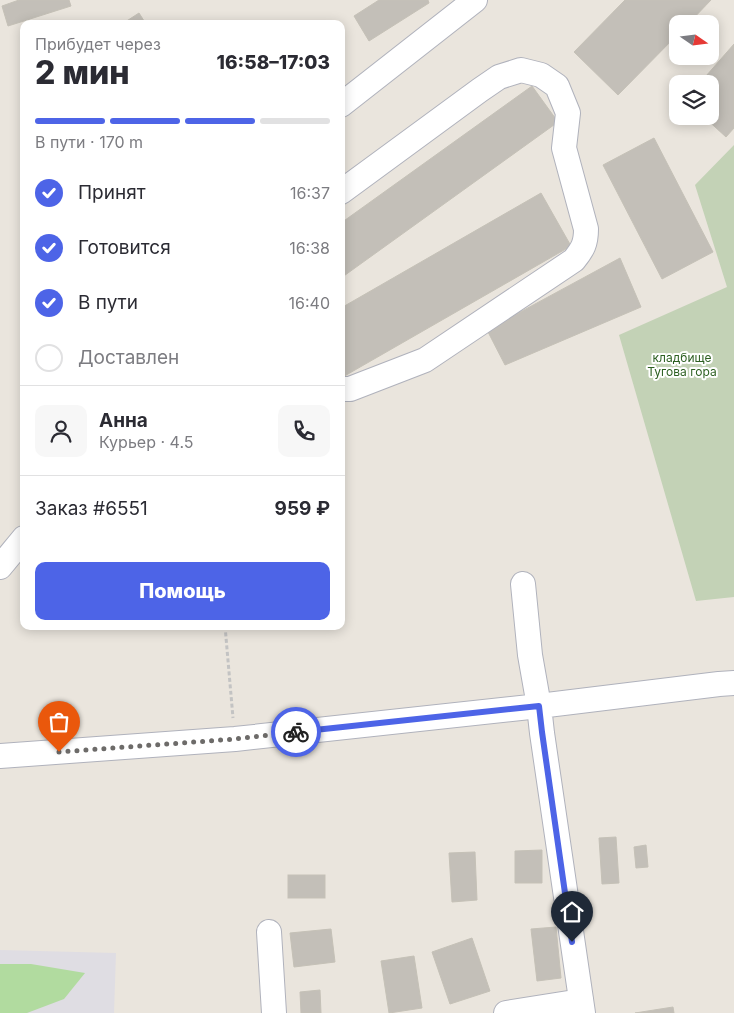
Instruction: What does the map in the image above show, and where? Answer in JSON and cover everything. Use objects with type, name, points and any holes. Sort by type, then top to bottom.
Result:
[{"type":"street","points":[[345,102],[473,1]]},
{"type":"street","points":[[345,189],[499,77],[521,70],[541,75],[557,86],[568,113],[564,148],[586,229],[586,240],[582,250],[574,260],[425,360],[350,389],[345,389]]},
{"type":"street","points":[[0,567],[20,543]]},
{"type":"street","points":[[506,1013],[582,1007],[530,655],[524,584]]},
{"type":"street","points":[[0,756],[235,739],[734,683]]},
{"type":"street","points":[[270,932],[274,1013]]},
{"type":"path","points":[[225,630],[235,739]]},
{"type":"shaded area","points":[[0,950],[116,953],[114,1013],[0,1013]]},
{"type":"green space","name":"кладбище Тугова гора","points":[[734,145],[734,597],[696,601],[619,335],[727,287],[695,185]]},
{"type":"green space","points":[[0,964],[31,964],[85,973],[64,999],[27,1013],[0,1013]]},
{"type":"building","points":[[19,0],[69,0],[71,6],[27,20],[20,20],[20,22],[8,26],[2,6]]},
{"type":"building","points":[[379,0],[428,0],[429,3],[369,41],[354,16]]},
{"type":"building","points":[[625,0],[711,0],[697,15],[669,15],[669,43],[618,95],[574,52]]},
{"type":"building","points":[[139,13],[143,20],[128,20]]},
{"type":"building","points":[[734,44],[734,128],[726,137],[713,125],[719,125],[719,75],[707,75],[716,65],[719,65],[719,61]]},
{"type":"building","points":[[532,86],[558,122],[345,275],[345,220]]},
{"type":"building","points":[[654,138],[713,252],[662,279],[603,165]]},
{"type":"building","points":[[541,193],[571,246],[345,376],[345,306]]},
{"type":"building","points":[[620,258],[641,307],[505,365],[487,330]]},
{"type":"building","points":[[616,837],[619,883],[602,884],[599,838]]},
{"type":"building","points":[[646,845],[648,867],[636,868],[634,847]]},
{"type":"building","points":[[542,850],[542,883],[515,883],[515,851]]},
{"type":"building","points":[[475,852],[477,900],[452,902],[449,853]]},
{"type":"building","points":[[288,875],[325,875],[325,898],[288,898]]},
{"type":"building","points":[[556,927],[561,978],[537,981],[531,929]]},
{"type":"building","points":[[331,929],[335,962],[294,967],[290,933]]},
{"type":"building","points":[[472,938],[490,991],[450,1004],[432,952]]},
{"type":"building","points":[[414,956],[422,1008],[389,1013],[381,961]]},
{"type":"building","points":[[320,990],[321,1013],[301,1013],[300,992]]},
{"type":"building","points":[[673,1007],[674,1013],[635,1013]]},
{"type":"way so far","points":[[59,752],[235,739],[296,732]]},
{"type":"route","points":[[296,732],[539,706],[572,942]]}]
